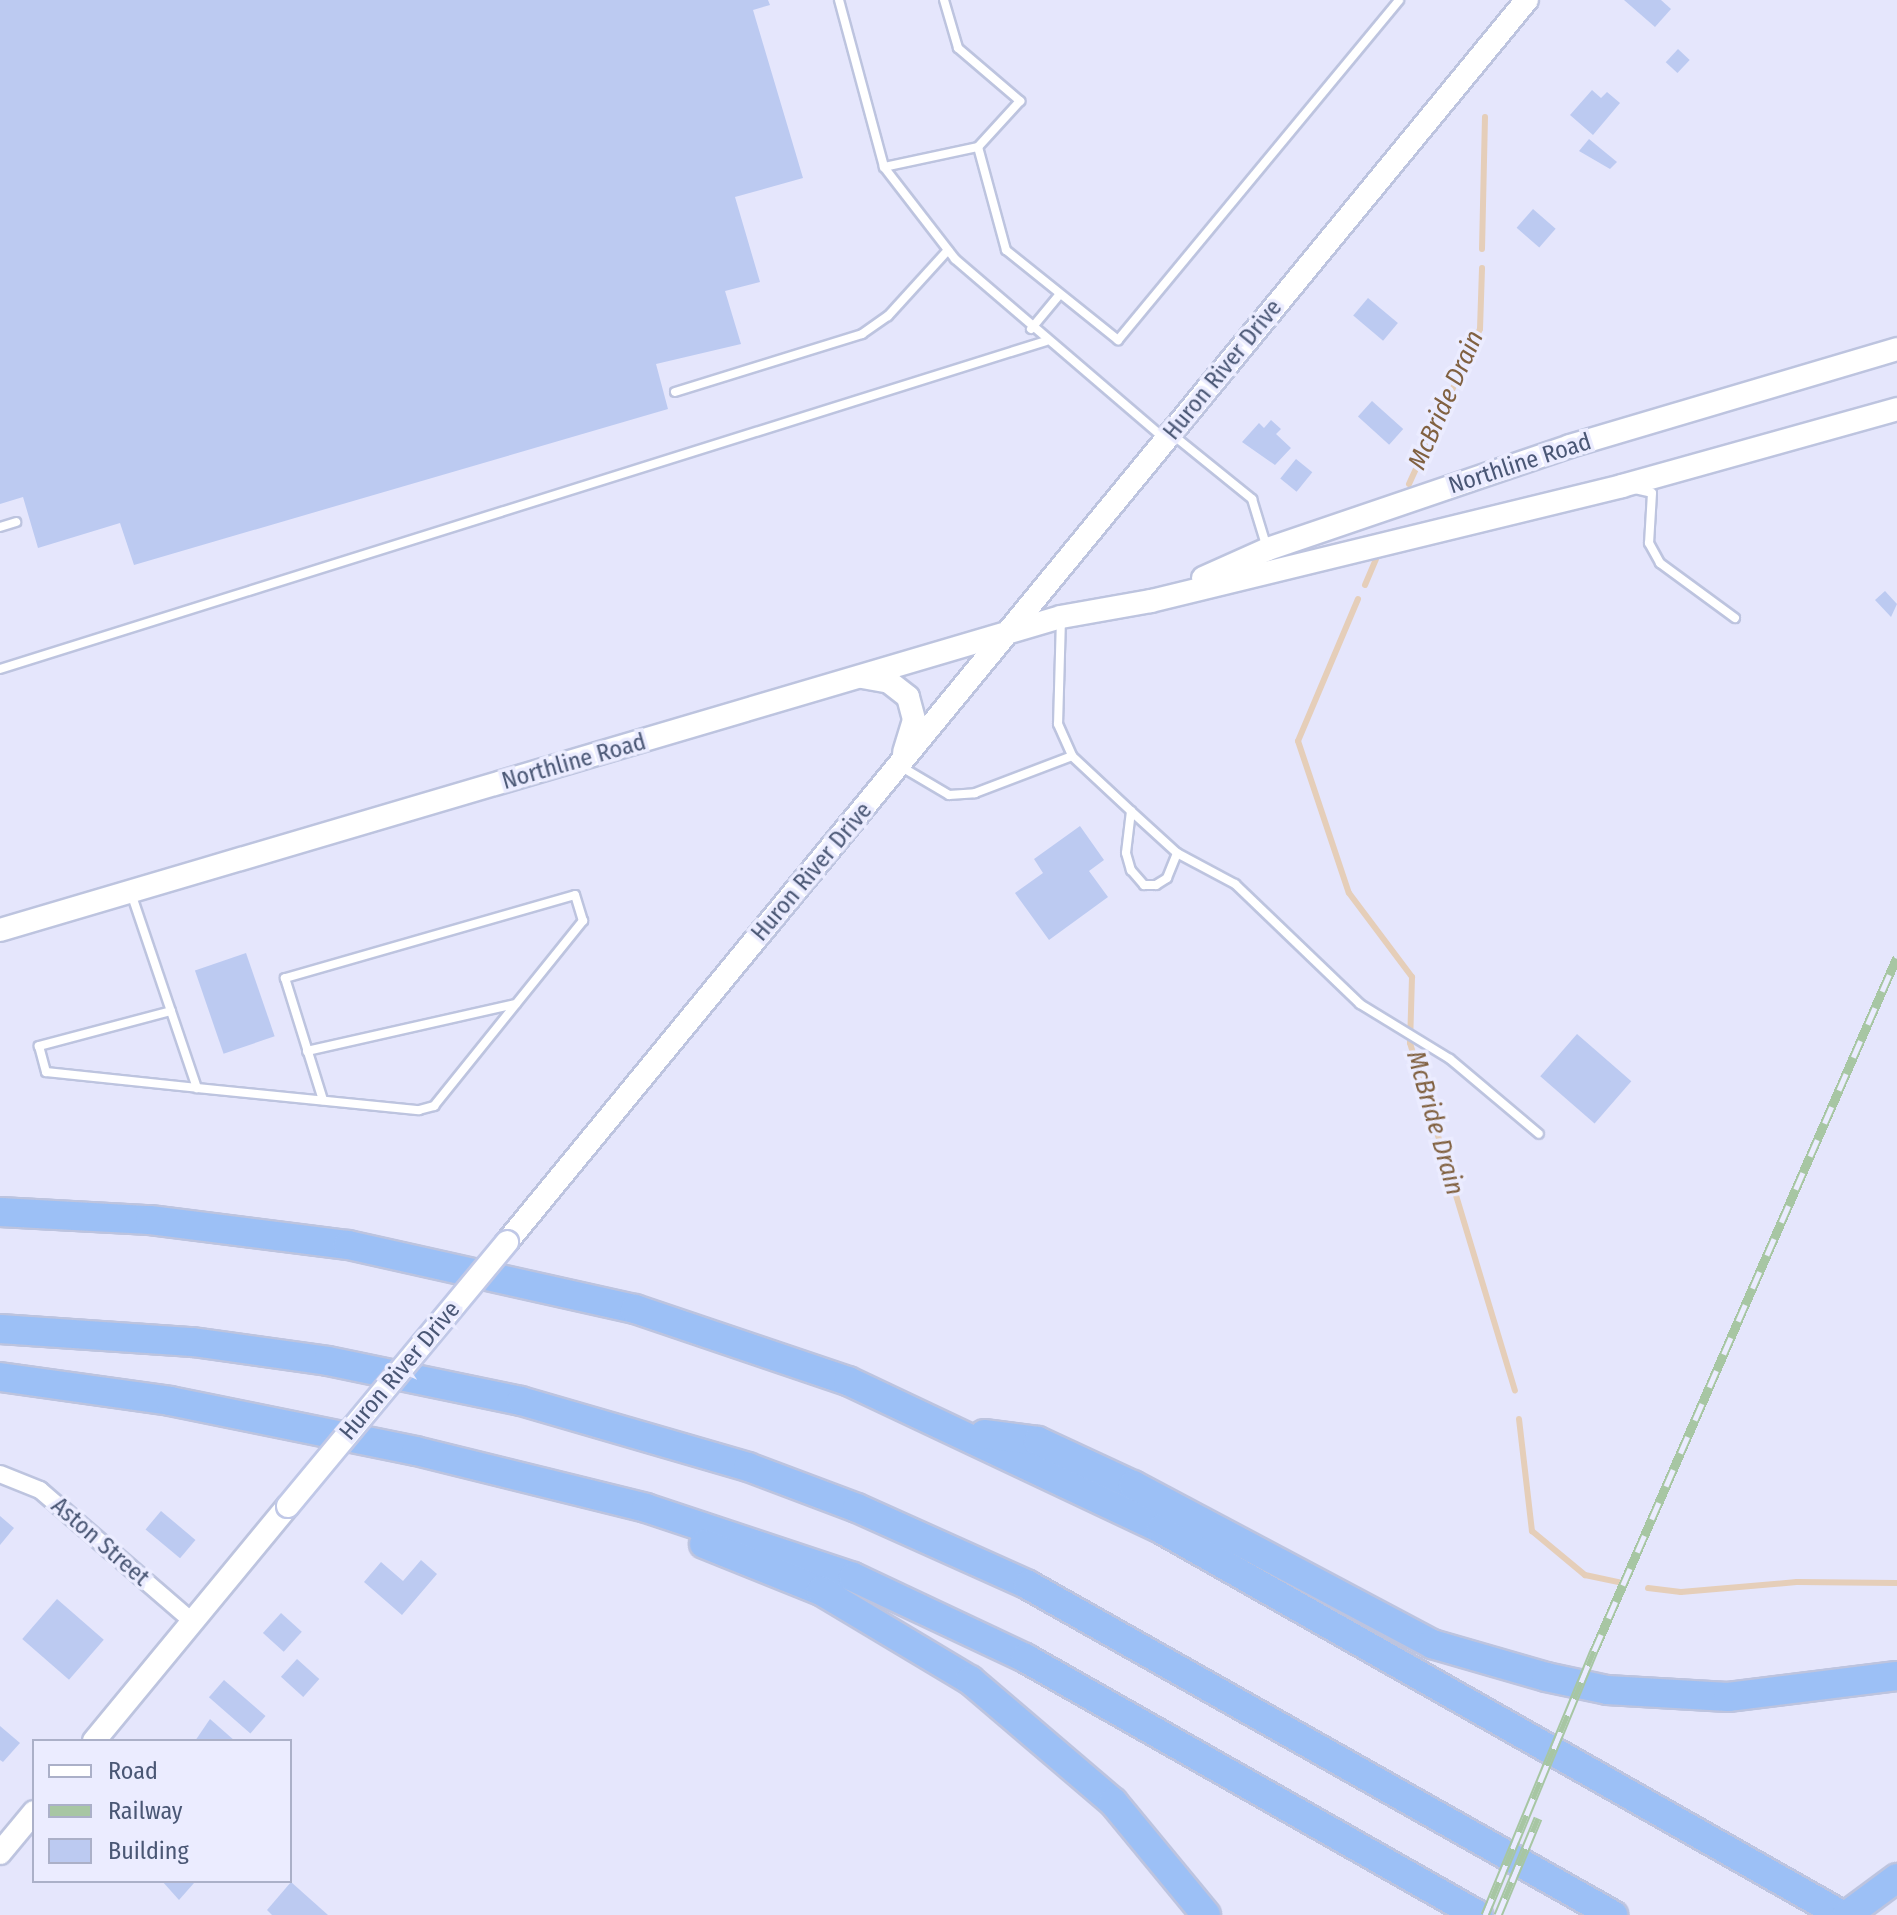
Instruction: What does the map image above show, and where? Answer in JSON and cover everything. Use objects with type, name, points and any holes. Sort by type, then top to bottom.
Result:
[{"type":"highway","points":[[0,1212],[150,1220],[348,1245],[635,1309],[848,1381],[1161,1529],[1844,1915],[1897,1878]]},
{"type":"highway","points":[[0,1329],[193,1342],[328,1361],[521,1401],[748,1467],[857,1508],[1040,1591],[1613,1915]]},
{"type":"highway","points":[[0,1377],[170,1401],[504,1473],[768,1546],[922,1606],[1025,1658],[1478,1915]]},
{"type":"highway","points":[[954,1430],[1038,1441],[1133,1485],[1432,1644],[1546,1677],[1607,1690],[1728,1697],[1897,1676]]},
{"type":"highway","points":[[504,1473],[546,1495],[683,1536],[783,1575],[911,1641],[970,1680],[1071,1761],[1147,1838],[1206,1915]]},
{"type":"street","name":"Huron River Drive","points":[[96,1739],[900,766],[1521,2]]},
{"type":"street","name":"Northline Road","points":[[1151,601],[1268,549],[1570,446],[1897,349]]},
{"type":"street","name":"Northline Road","points":[[0,930],[1061,617],[1151,601],[1622,486],[1897,409]]},
{"type":"street","points":[[861,677],[889,682],[910,702],[914,720],[900,766]]},
{"type":"street","name":"Aston Street","points":[[0,1474],[40,1490],[193,1622]]},
{"type":"street","points":[[0,1853],[32,1814]]},
{"type":"lane","points":[[839,0],[884,167],[948,250],[1031,329],[1252,499],[1268,549]]},
{"type":"lane","points":[[884,167],[978,147],[1020,101],[958,48],[944,0]]},
{"type":"lane","points":[[978,147],[1006,250],[1118,340],[1399,0]]},
{"type":"lane","points":[[675,392],[862,334],[888,316],[948,250]]},
{"type":"lane","points":[[1031,329],[1060,294]]},
{"type":"lane","points":[[0,669],[1046,341]]},
{"type":"lane","points":[[1622,486],[1652,493],[1649,543],[1660,563],[1735,618]]},
{"type":"lane","points":[[0,527],[16,522]]},
{"type":"lane","points":[[1061,617],[1058,724],[1072,756],[1177,853],[1235,884],[1360,1004],[1450,1059],[1539,1134]]},
{"type":"lane","points":[[900,766],[949,795],[975,793],[1072,756]]},
{"type":"lane","points":[[1131,811],[1126,853],[1144,885],[1167,878],[1177,853]]},
{"type":"lane","points":[[130,892],[197,1088]]},
{"type":"lane","points":[[171,1011],[39,1046],[46,1072],[419,1110],[434,1106],[583,921],[575,895],[285,978],[323,1100]]},
{"type":"lane","points":[[307,1051],[517,1004]]},
{"type":"building","points":[[0,0],[768,0],[770,5],[753,10],[803,178],[735,197],[760,282],[725,291],[741,344],[656,364],[668,409],[134,565],[120,523],[38,548],[23,497],[0,504]]},
{"type":"building","points":[[1624,0],[1661,0],[1671,9],[1655,27]]},
{"type":"building","points":[[1678,49],[1690,60],[1677,73],[1666,62]]},
{"type":"building","points":[[1592,90],[1601,98],[1607,92],[1620,103],[1593,135],[1570,115]]},
{"type":"building","points":[[1589,139],[1617,162],[1610,169],[1579,151]]},
{"type":"building","points":[[1533,209],[1556,229],[1539,248],[1517,228]]},
{"type":"building","points":[[1368,298],[1398,323],[1383,341],[1353,316]]},
{"type":"building","points":[[1372,401],[1403,429],[1389,445],[1358,417]]},
{"type":"building","points":[[1271,420],[1281,429],[1276,434],[1291,448],[1275,465],[1242,442],[1259,423],[1264,428]]},
{"type":"building","points":[[1296,459],[1312,472],[1297,492],[1280,478]]},
{"type":"building","points":[[1885,591],[1897,604],[1891,617],[1875,600]]},
{"type":"building","points":[[1080,826],[1104,860],[1089,871],[1108,897],[1049,940],[1015,893],[1043,873],[1034,859]]},
{"type":"building","points":[[246,953],[275,1036],[224,1054],[195,971]]},
{"type":"building","points":[[1577,1034],[1631,1081],[1595,1123],[1540,1076]]},
{"type":"building","points":[[161,1511],[195,1540],[180,1558],[146,1529]]},
{"type":"building","points":[[0,1516],[14,1528],[0,1545]]},
{"type":"building","points":[[421,1560],[437,1574],[402,1615],[364,1582],[381,1562],[403,1581]]},
{"type":"building","points":[[57,1599],[104,1640],[69,1680],[22,1639]]},
{"type":"building","points":[[281,1613],[302,1632],[284,1652],[263,1633]]},
{"type":"building","points":[[297,1659],[319,1679],[303,1697],[281,1677]]},
{"type":"building","points":[[224,1680],[266,1716],[250,1733],[209,1697]]},
{"type":"building","points":[[210,1719],[233,1739],[196,1739]]},
{"type":"building","points":[[0,1726],[20,1743],[3,1762],[0,1760]]},
{"type":"building","points":[[164,1883],[194,1883],[179,1900]]},
{"type":"building","points":[[292,1883],[328,1915],[272,1915],[267,1910]]},
{"type":"waterway","name":"McBride Drain","points":[[1482,249],[1485,117]]},
{"type":"waterway","name":"McBride Drain","points":[[1409,484],[1480,329],[1482,268]]},
{"type":"waterway","name":"McBride Drain","points":[[1365,585],[1379,552]]},
{"type":"waterway","name":"McBride Drain","points":[[1358,599],[1298,741],[1349,893],[1412,977],[1410,1043],[1515,1391]]},
{"type":"waterway","name":"McBride Drain","points":[[1519,1419],[1532,1531],[1585,1575],[1622,1583]]},
{"type":"waterway","name":"McBride Drain","points":[[1648,1588],[1681,1592],[1797,1582],[1897,1583]]},
{"type":"railway","points":[[1485,1915],[1594,1651],[1897,957]]},
{"type":"railway","points":[[1498,1915],[1538,1818]]}]
